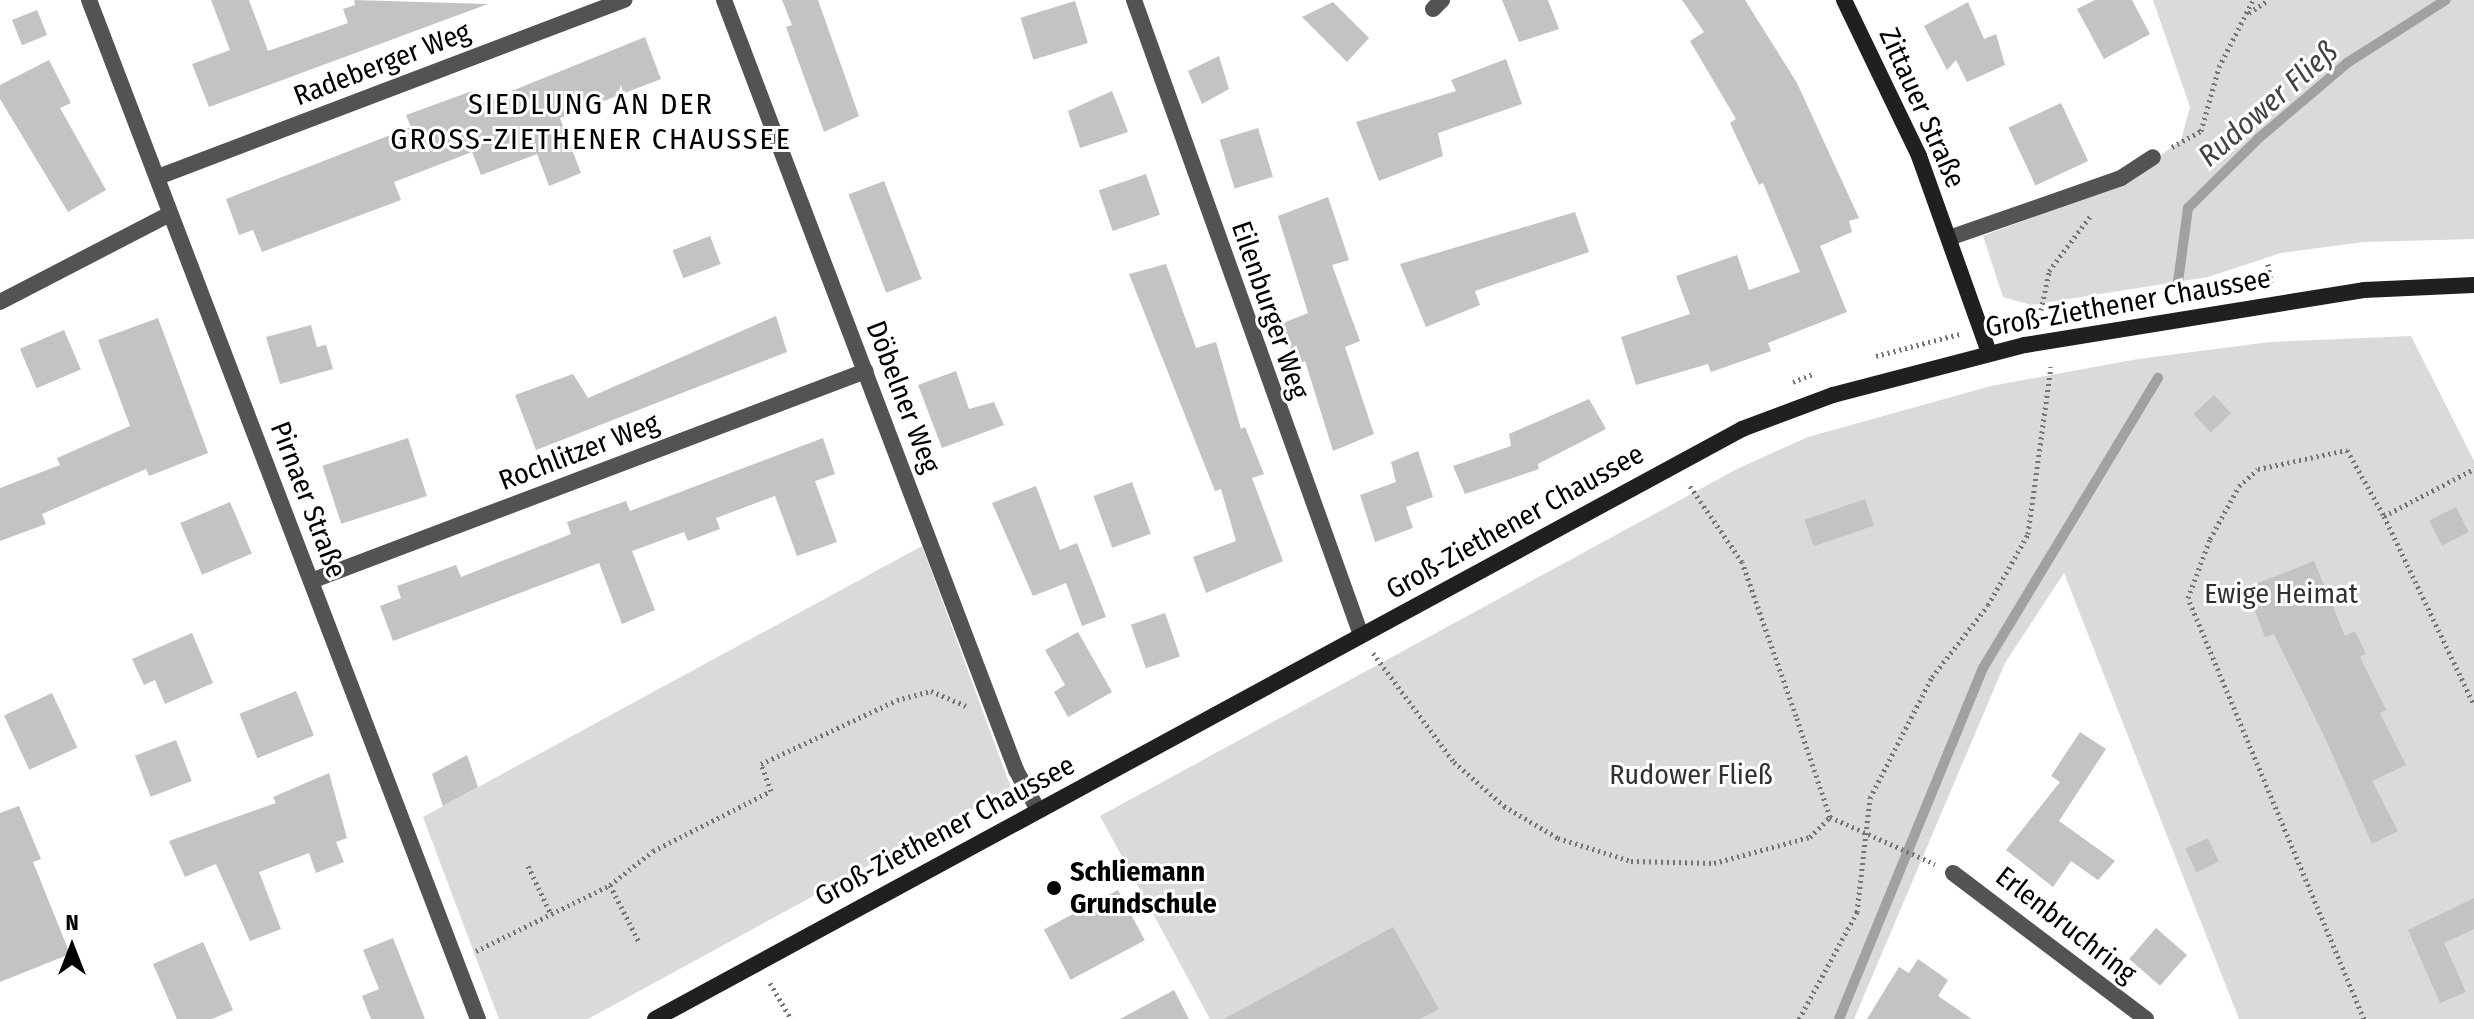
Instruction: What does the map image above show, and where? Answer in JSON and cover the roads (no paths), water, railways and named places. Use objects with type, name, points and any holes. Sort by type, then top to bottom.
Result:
[{"type":"street","name":"Pirnaer Straße","points":[[89,0],[478,1019]]},
{"type":"street","name":"Radeberger Weg","points":[[158,177],[625,0]]},
{"type":"street","name":"Döbelner Weg","points":[[724,0],[998,721],[1038,810]]},
{"type":"street","name":"Eilenburger Weg","points":[[1134,0],[1361,635]]},
{"type":"street","name":"Zittauer Straße","points":[[1844,0],[1884,76],[1949,238],[1989,353]]},
{"type":"street","points":[[1949,238],[2121,178],[2153,157]]},
{"type":"street","points":[[0,302],[170,214]]},
{"type":"street","name":"Groß-Ziethener Chaussee","points":[[655,1019],[1742,429],[1833,395],[1989,353],[2364,290],[2474,285]]},
{"type":"street","name":"Rochlitzer Weg","points":[[311,581],[866,371]]},
{"type":"street","name":"Erlenbruchring","points":[[1953,873],[2146,1019]]},
{"type":"waterway","name":"Rudower Fließ","points":[[2178,282],[2188,208],[2259,138],[2347,63],[2446,0]]},
{"type":"waterway","name":"Rudower Fließ","points":[[1839,1019],[1983,668],[2158,378]]},
{"type":"place","name":"Schliemann Grundschule","points":[[1054,888]]},
{"type":"district","name":"SIEDLUNG AN DER GROSS-ZIETHENER CHAUSSEE","points":[[591,121]]},
{"type":"park label","name":"Ewige Heimat","points":[[2281,594]]}]
